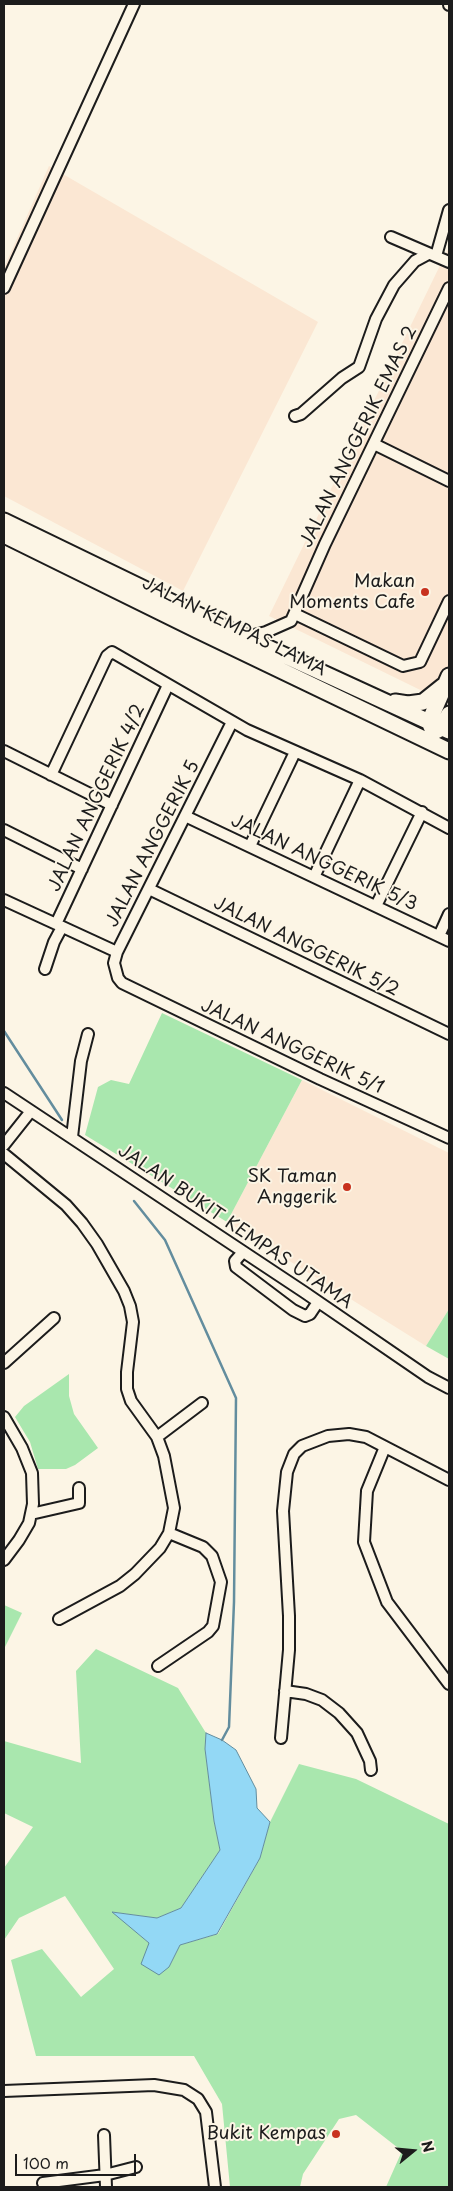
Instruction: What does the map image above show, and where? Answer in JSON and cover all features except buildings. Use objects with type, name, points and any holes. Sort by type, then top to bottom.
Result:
[{"type":"main road","name":"JALAN KEMPAS LAMA","points":[[4,521],[227,629],[439,728]]},
{"type":"main road","name":"JALAN KEMPAS LAMA","points":[[4,534],[378,718],[449,750]]},
{"type":"main road","points":[[376,699],[408,704],[423,702],[436,693],[448,679]]},
{"type":"main road","points":[[448,679],[439,728],[443,744],[449,750]]},
{"type":"main road","points":[[378,718],[416,732],[439,728],[449,714]]},
{"type":"street","points":[[4,288],[134,4]]},
{"type":"street","points":[[295,416],[301,414],[342,378],[360,367],[376,319],[394,285],[415,261],[432,255],[449,210]]},
{"type":"street","points":[[391,237],[449,262]]},
{"type":"street","name":"JALAN ANGGERIK EMAS 2","points":[[295,614],[325,544],[449,288]]},
{"type":"street","points":[[374,444],[449,481]]},
{"type":"street","points":[[227,629],[250,636],[266,632],[292,621],[295,614],[403,666],[420,662],[449,601]]},
{"type":"street","points":[[51,775],[107,656],[112,652],[232,722],[360,780],[449,828]]},
{"type":"street","name":"JALAN ANGGERIK 4/2","points":[[45,969],[59,926],[82,870],[168,685]]},
{"type":"street","name":"JALAN ANGGERIK 5","points":[[122,983],[115,971],[117,952],[232,722]]},
{"type":"street","points":[[4,751],[112,805]]},
{"type":"street","points":[[250,846],[295,752]]},
{"type":"street","points":[[314,877],[360,780]]},
{"type":"street","points":[[376,906],[422,812]]},
{"type":"street","name":"JALAN ANGGERIK 5/3","points":[[185,816],[449,941]]},
{"type":"street","points":[[4,830],[82,870]]},
{"type":"street","name":"JALAN ANGGERIK 5/2","points":[[149,889],[449,1034]]},
{"type":"street","points":[[4,900],[117,952]]},
{"type":"street","points":[[439,936],[449,914]]},
{"type":"street","name":"JALAN ANGGERIK 5/1","points":[[122,983],[320,1079],[449,1138]]},
{"type":"street","points":[[72,1137],[81,1061],[88,1034]]},
{"type":"street","name":"JALAN BUKIT KEMPAS UTAMA","points":[[4,1093],[428,1377],[449,1388]]},
{"type":"street","points":[[4,1144],[31,1111]]},
{"type":"street","points":[[4,1154],[66,1206],[82,1223],[97,1244],[124,1291],[130,1306],[132,1322],[127,1389],[131,1401],[157,1438],[164,1456],[172,1491],[174,1508],[169,1532],[160,1548],[135,1574],[120,1586],[59,1619]]},
{"type":"street","points":[[243,1252],[235,1262],[236,1267],[293,1310],[305,1316],[310,1314],[318,1302]]},
{"type":"street","points":[[4,1363],[54,1318]]},
{"type":"street","points":[[157,1438],[202,1403]]},
{"type":"street","points":[[4,1417],[22,1448],[32,1473],[29,1523],[19,1540],[5,1556]]},
{"type":"street","points":[[281,1738],[289,1616],[283,1511],[286,1472],[294,1454],[302,1446],[328,1436],[349,1434],[366,1437],[449,1480]]},
{"type":"street","points":[[385,1448],[367,1491],[364,1542],[387,1602],[449,1684]]},
{"type":"street","points":[[31,1514],[79,1503],[79,1488]]},
{"type":"street","points":[[158,1666],[208,1632],[213,1626],[221,1582],[212,1556],[203,1547],[169,1532]]},
{"type":"street","points":[[285,1691],[306,1694],[322,1700],[339,1713],[357,1733],[370,1761],[370,1770]]},
{"type":"street","points":[[4,2091],[154,2085],[184,2090],[203,2104],[207,2119],[214,2187]]},
{"type":"street","points":[[104,2135],[106,2187]]},
{"type":"street","points":[[43,2183],[105,2175],[136,2167]]},
{"type":"shaded area","points":[[49,166],[318,322],[183,591],[4,496],[4,268]]},
{"type":"shaded area","points":[[449,247],[449,704],[269,616]]},
{"type":"shaded area","name":"SK Taman Anggerik","points":[[302,1080],[449,1153],[449,1309],[426,1346],[227,1222]]},
{"type":"green space","points":[[162,1013],[302,1080],[227,1222],[85,1135],[98,1087],[111,1080],[129,1084]]},
{"type":"green space","points":[[449,1309],[449,1359],[426,1346]]},
{"type":"green space","points":[[69,1374],[69,1396],[74,1414],[98,1448],[75,1465],[66,1469],[38,1469],[30,1442],[15,1417],[24,1406]]},
{"type":"green space","points":[[4,1605],[22,1613],[4,1649]]},
{"type":"green space","points":[[96,1649],[178,1688],[206,1733],[205,1749],[214,1821],[220,1850],[181,1908],[157,1918],[113,1912],[149,1943],[169,1967],[180,1945],[218,1934],[260,1858],[270,1822],[299,1764],[356,1779],[449,1824],[449,2187],[386,2187],[402,2151],[356,2115],[339,2119],[303,2174],[300,2187],[230,2187],[222,2104],[194,2056],[36,2056],[11,1960],[42,1949],[81,1997],[114,1969],[65,1896],[19,1918],[4,1940],[4,1868],[33,1827],[4,1813],[4,1741],[81,1763],[76,1671]]},
{"type":"water","points":[[206,1733],[222,1740],[236,1750],[256,1789],[257,1808],[270,1822],[260,1858],[217,1934],[180,1945],[169,1967],[159,1975],[141,1964],[149,1943],[112,1912],[157,1918],[181,1908],[220,1850],[214,1821],[205,1749]]},
{"type":"waterway","points":[[4,1031],[62,1120]]},
{"type":"waterway","points":[[134,1201],[165,1240],[236,1398],[234,1602],[229,1727],[222,1740]]},
{"type":"place","name":"Makan Moments Cafe","points":[[425,592]]},
{"type":"place","name":"SK Taman Anggerik","points":[[347,1187]]},
{"type":"place","name":"Bukit Kempas","points":[[336,2134]]}]
